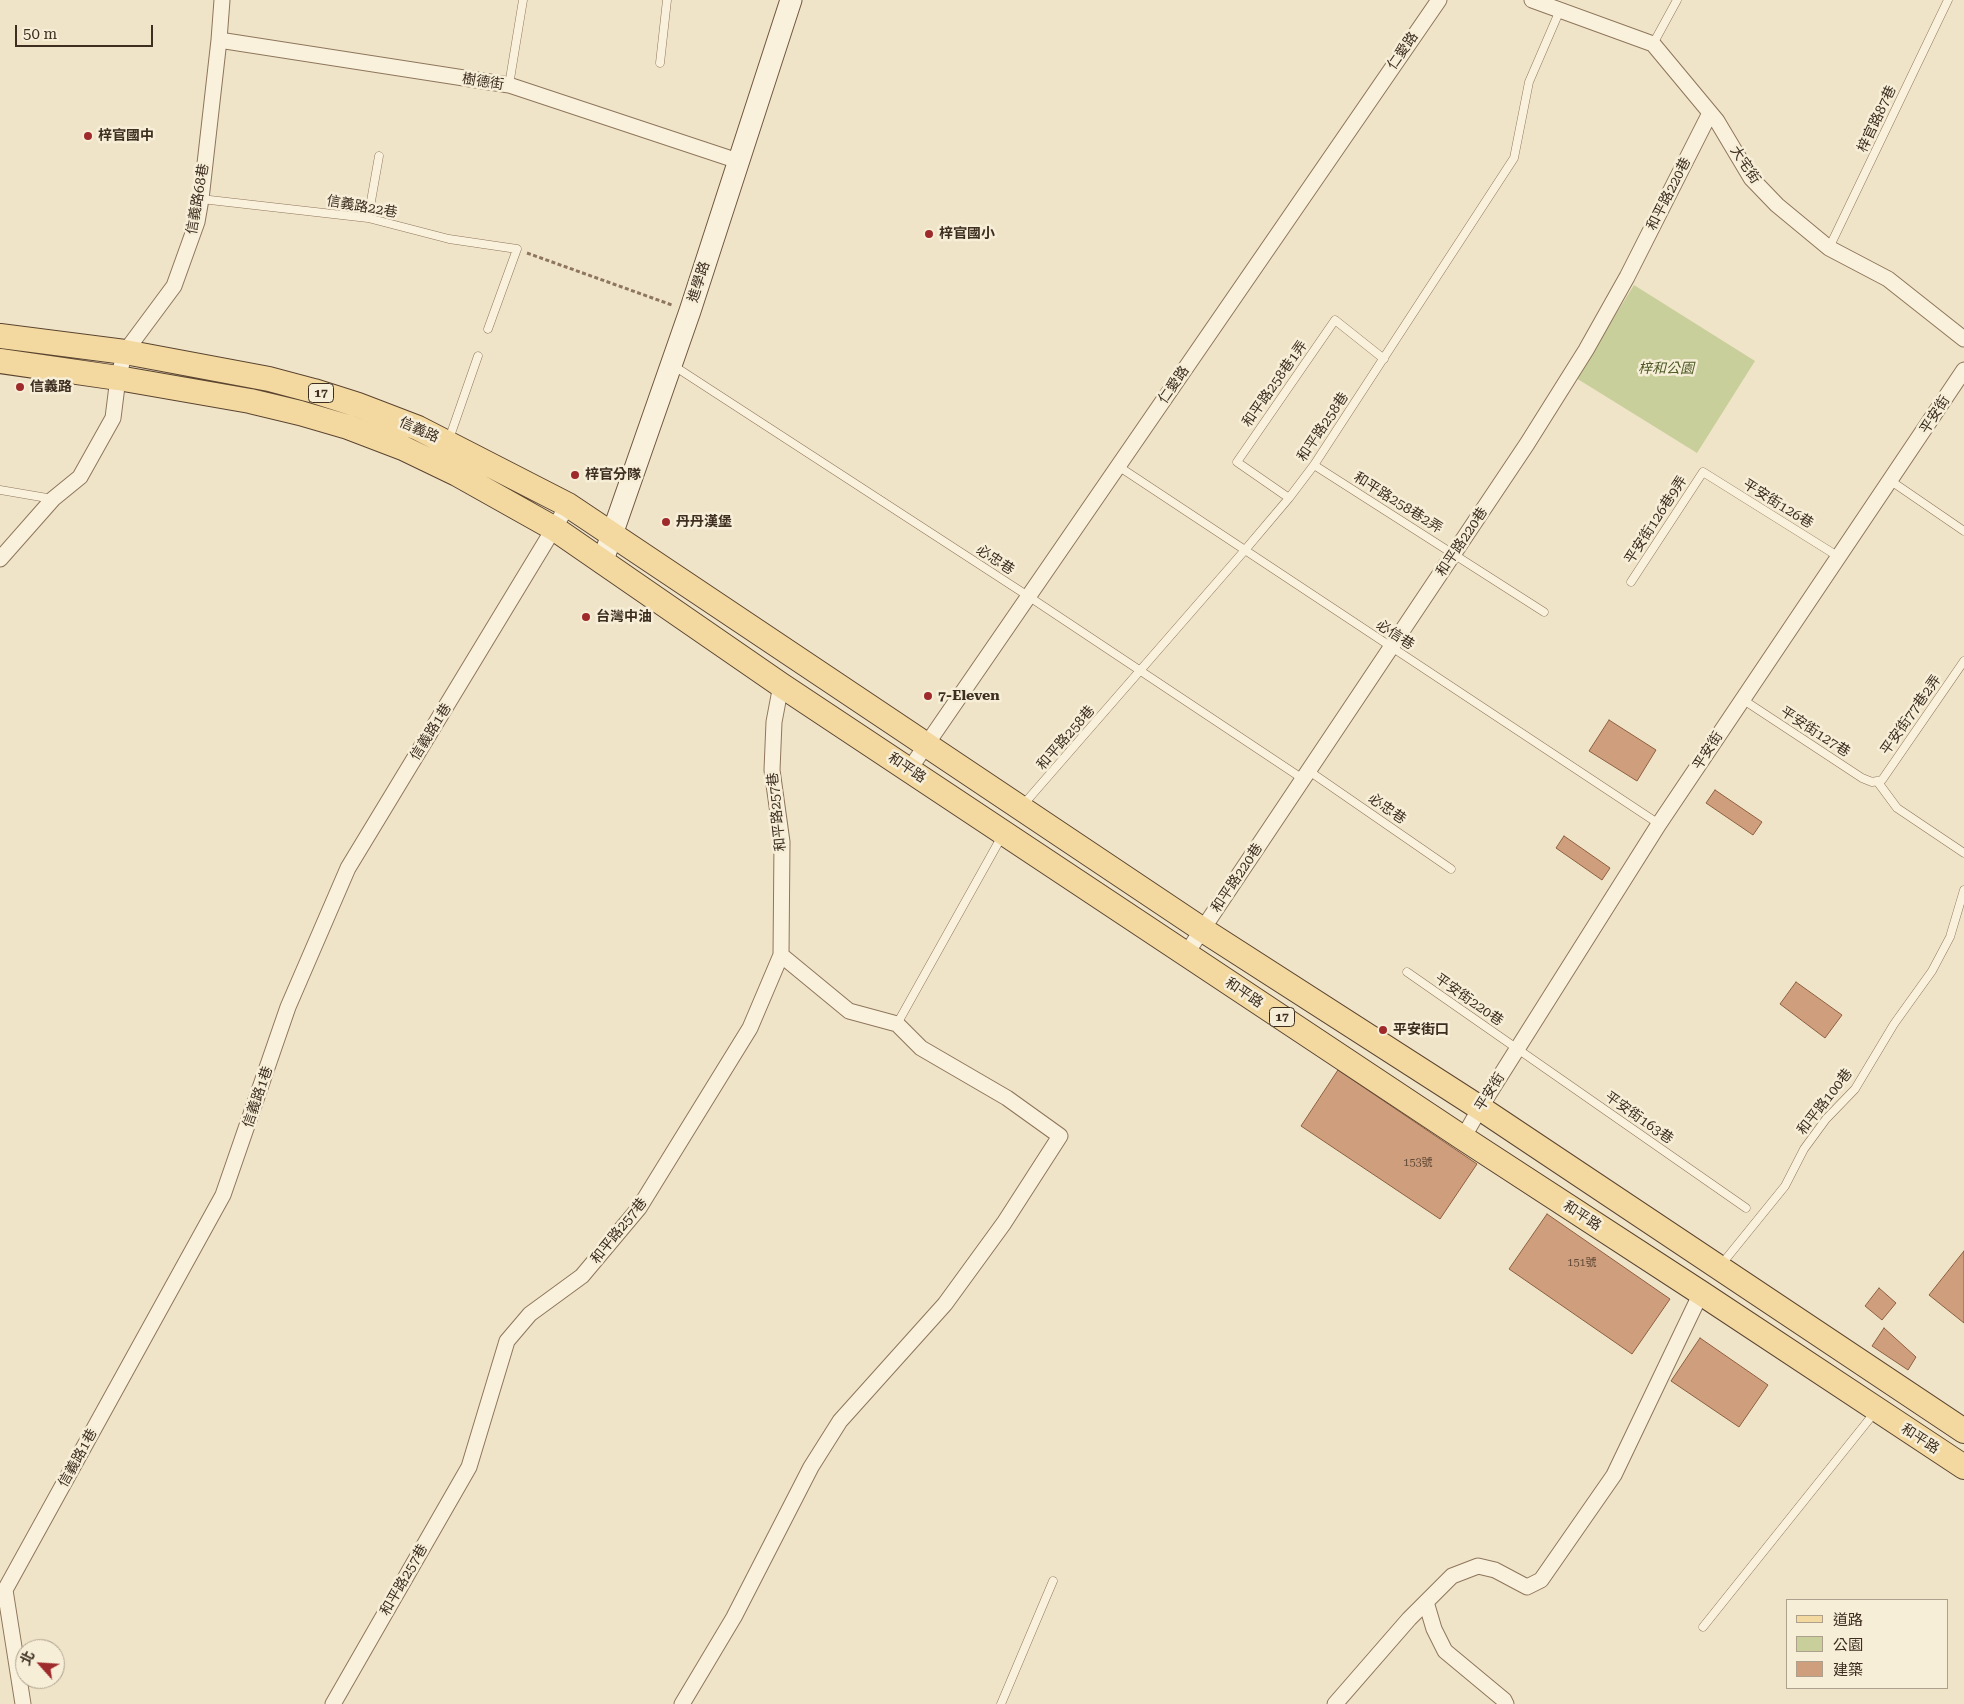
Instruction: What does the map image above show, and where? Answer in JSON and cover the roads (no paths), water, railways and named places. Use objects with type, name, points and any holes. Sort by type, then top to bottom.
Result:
[{"type":"main road","name":"信義路","points":[[0,336],[125,352],[268,379],[358,405],[418,428],[568,505],[613,534]]},
{"type":"main road","name":"信義路","points":[[0,361],[118,378],[250,401],[348,427],[403,448],[457,474],[555,529],[602,563]]},
{"type":"main road","name":"17","points":[[613,534],[1203,930],[1480,1108],[1964,1431]]},
{"type":"main road","name":"和平路","points":[[602,563],[781,685],[1463,1138],[1877,1410],[1962,1461]]},
{"type":"street","name":"信義路68巷","points":[[0,559],[53,499],[80,477],[113,418],[118,378],[125,352],[174,286],[196,222],[201,199],[222,0]]},
{"type":"street","name":"進學路","points":[[602,563],[690,311],[791,0]]},
{"type":"street","name":"仁愛路","points":[[909,770],[1439,0]]},
{"type":"street","points":[[1538,1],[1653,44]]},
{"type":"street","name":"樹德街","points":[[219,40],[509,86],[738,161]]},
{"type":"street","name":"大宅街","points":[[1653,44],[1718,121],[1751,178],[1777,205],[1829,248],[1888,279],[1964,339]]},
{"type":"street","name":"和平路220巷","points":[[1186,954],[1455,553],[1586,350],[1627,277],[1710,113]]},
{"type":"street","name":"平安街","points":[[1463,1138],[1659,824],[1964,370]]},
{"type":"street","name":"信義路1巷","points":[[23,1704],[3,1584],[223,1195],[288,1007],[348,868],[568,505]]},
{"type":"street","name":"和平路257巷","points":[[333,1704],[469,1467],[507,1341],[530,1314],[582,1276],[639,1208],[750,1028],[781,955],[782,842],[772,770],[774,722],[781,685]]},
{"type":"street","points":[[682,1704],[734,1617],[811,1467],[840,1421],[945,1304],[1004,1222],[1060,1136],[1008,1098],[921,1048],[897,1024],[849,1011],[781,955]]},
{"type":"street","points":[[1335,1704],[1409,1618],[1452,1576],[1478,1566],[1495,1570],[1527,1586],[1541,1580],[1614,1475],[1701,1293]]},
{"type":"street","points":[[1426,1602],[1434,1630],[1445,1651],[1504,1700],[1506,1704]]},
{"type":"lane","points":[[509,86],[523,0]]},
{"type":"lane","points":[[660,64],[667,0]]},
{"type":"lane","points":[[1653,44],[1677,0]]},
{"type":"lane","name":"梓官路87巷","points":[[1829,248],[1948,0]]},
{"type":"lane","name":"和平路258巷","points":[[1022,807],[1245,550],[1314,465],[1514,158],[1529,82],[1560,10]]},
{"type":"lane","points":[[368,218],[379,156]]},
{"type":"lane","name":"信義路22巷","points":[[201,199],[368,218],[449,239],[517,249],[488,329]]},
{"type":"lane","name":"和平路258巷1弄","points":[[1289,498],[1237,462],[1335,320],[1384,359]]},
{"type":"lane","points":[[447,443],[478,356]]},
{"type":"lane","name":"必忠巷","points":[[671,365],[1028,596],[1140,672],[1306,775],[1451,869]]},
{"type":"lane","name":"和平路258巷2弄","points":[[1314,465],[1455,553],[1544,612]]},
{"type":"lane","name":"必信巷","points":[[1118,466],[1659,824]]},
{"type":"lane","name":"平安街126巷","points":[[1703,472],[1839,557]]},
{"type":"lane","name":"平安街126巷9弄","points":[[1631,582],[1703,472]]},
{"type":"lane","points":[[1891,481],[1964,531]]},
{"type":"lane","points":[[0,490],[53,499]]},
{"type":"lane","name":"平安街77巷2弄","points":[[1877,781],[1882,780],[1964,661]]},
{"type":"lane","name":"平安街127巷","points":[[1742,699],[1862,778],[1872,782],[1877,781]]},
{"type":"lane","points":[[1877,781],[1897,808],[1964,853]]},
{"type":"lane","points":[[897,1024],[1004,833]]},
{"type":"lane","name":"和平路100巷","points":[[1719,1267],[1785,1186],[1804,1149],[1826,1119],[1855,1089],[1894,1024],[1941,954],[1950,937],[1964,890]]},
{"type":"lane","name":"平安街220巷","points":[[1407,972],[1517,1049]]},
{"type":"lane","name":"平安街163巷","points":[[1517,1049],[1746,1208]]},
{"type":"lane","points":[[1703,1627],[1877,1410]]},
{"type":"lane","points":[[1002,1704],[1053,1581]]},
{"type":"place","name":"梓官國中","points":[[88,136]]},
{"type":"place","name":"梓官國小","points":[[929,234]]},
{"type":"place","name":"信義路","points":[[20,387]]},
{"type":"place","name":"梓官分隊","points":[[575,475]]},
{"type":"place","name":"丹丹漢堡","points":[[666,522]]},
{"type":"place","name":"台灣中油","points":[[586,617]]},
{"type":"place","name":"7-Eleven","points":[[928,696]]},
{"type":"place","name":"平安街口","points":[[1383,1030]]},
{"type":"park label","name":"梓和公園","points":[[1666,369]]}]
